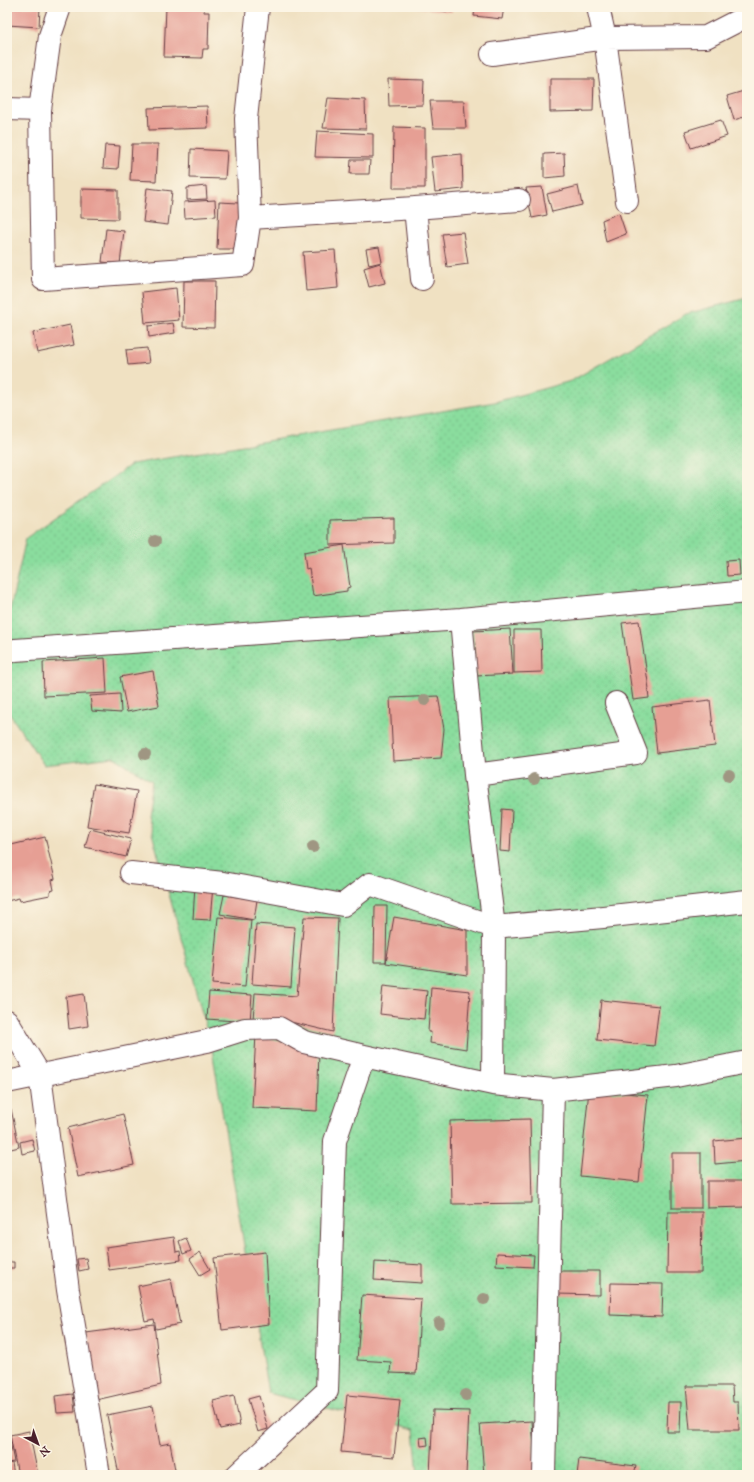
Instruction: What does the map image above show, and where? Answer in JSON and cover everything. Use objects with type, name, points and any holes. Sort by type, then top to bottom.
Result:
[{"type":"street","points":[[60,7],[50,36],[40,110],[43,280],[243,265],[250,218],[246,119],[258,7]]},
{"type":"street","points":[[598,7],[605,38],[627,201]]},
{"type":"street","points":[[492,54],[605,38],[706,37],[747,16]]},
{"type":"street","points":[[7,109],[40,110]]},
{"type":"street","points":[[250,218],[519,200]]},
{"type":"street","points":[[415,208],[422,279]]},
{"type":"street","points":[[7,653],[15,650],[461,619],[747,592]]},
{"type":"street","points":[[461,619],[475,775],[494,926],[493,1084]]},
{"type":"street","points":[[475,775],[636,753],[616,703]]},
{"type":"street","points":[[131,873],[223,883],[342,904],[370,884],[494,926],[747,901]]},
{"type":"street","points":[[7,1020],[40,1075],[68,1290],[99,1475]]},
{"type":"street","points":[[7,1082],[207,1041],[245,1029],[279,1028],[304,1042],[364,1056],[493,1084],[553,1090],[676,1076],[747,1062]]},
{"type":"street","points":[[237,1475],[327,1391],[335,1141],[364,1056]]},
{"type":"street","points":[[544,1475],[553,1090]]},
{"type":"green space","points":[[747,298],[747,1475],[418,1475],[414,1430],[268,1393],[212,1049],[147,815],[152,781],[114,757],[44,765],[7,710],[7,623],[26,538],[132,464],[495,402],[571,381],[686,314]]},
{"type":"building","points":[[7,7],[40,7],[39,27],[7,25]]},
{"type":"building","points":[[166,7],[204,7],[204,12],[209,12],[208,49],[203,49],[202,58],[164,57]]},
{"type":"building","points":[[414,7],[452,7],[452,12]]},
{"type":"building","points":[[475,7],[504,7],[502,19],[474,16]]},
{"type":"building","points":[[388,79],[424,80],[423,105],[389,106]]},
{"type":"building","points":[[550,79],[594,79],[593,111],[550,112]]},
{"type":"building","points":[[747,90],[747,116],[734,120],[727,96]]},
{"type":"building","points":[[328,98],[365,100],[366,129],[323,128]]},
{"type":"building","points":[[430,101],[464,101],[466,128],[433,128]]},
{"type":"building","points":[[207,106],[208,128],[149,130],[148,108]]},
{"type":"building","points":[[721,120],[727,136],[691,148],[685,131]]},
{"type":"building","points":[[394,127],[425,128],[425,188],[393,188]]},
{"type":"building","points":[[317,131],[373,134],[373,158],[315,157]]},
{"type":"building","points":[[132,144],[158,144],[156,181],[130,180]]},
{"type":"building","points":[[105,145],[120,146],[118,169],[103,168]]},
{"type":"building","points":[[191,149],[227,151],[225,179],[190,178]]},
{"type":"building","points":[[564,153],[565,176],[544,178],[544,154]]},
{"type":"building","points":[[462,154],[463,189],[435,192],[431,157]]},
{"type":"building","points":[[351,160],[370,160],[369,174],[350,174]]},
{"type":"building","points":[[206,186],[207,199],[187,200],[187,188]]},
{"type":"building","points":[[578,186],[582,205],[552,212],[547,194]]},
{"type":"building","points":[[542,187],[547,215],[532,218],[526,188]]},
{"type":"building","points":[[147,188],[172,191],[168,225],[143,222]]},
{"type":"building","points":[[81,189],[118,190],[118,219],[81,218]]},
{"type":"building","points":[[215,200],[216,216],[185,218],[184,202]]},
{"type":"building","points":[[219,202],[239,203],[238,249],[217,249]]},
{"type":"building","points":[[619,213],[626,234],[606,242],[602,220]]},
{"type":"building","points":[[106,229],[124,231],[120,264],[102,262]]},
{"type":"building","points":[[463,232],[468,264],[447,267],[442,234]]},
{"type":"building","points":[[379,247],[382,262],[369,265],[366,249]]},
{"type":"building","points":[[335,250],[338,288],[306,291],[303,252]]},
{"type":"building","points":[[380,263],[385,283],[369,287],[364,268]]},
{"type":"building","points":[[184,281],[215,281],[214,328],[183,327]]},
{"type":"building","points":[[176,288],[179,320],[145,323],[142,292]]},
{"type":"building","points":[[173,323],[175,333],[149,337],[148,326]]},
{"type":"building","points":[[70,325],[74,345],[37,353],[33,333]]},
{"type":"building","points":[[147,348],[149,363],[128,365],[126,350]]},
{"type":"building","points":[[394,518],[394,543],[330,545],[330,520]]},
{"type":"building","points":[[344,545],[350,587],[347,588],[347,591],[313,596],[309,568],[306,569],[304,552]]},
{"type":"building","points":[[739,560],[740,575],[727,576],[726,561]]},
{"type":"building","points":[[639,621],[649,698],[633,700],[622,623]]},
{"type":"building","points":[[510,629],[513,674],[476,676],[473,631]]},
{"type":"building","points":[[514,630],[541,630],[542,672],[514,673]]},
{"type":"building","points":[[105,658],[107,693],[44,696],[43,662]]},
{"type":"building","points":[[153,671],[159,706],[127,712],[120,677]]},
{"type":"building","points":[[120,694],[121,713],[92,711],[90,696]]},
{"type":"building","points":[[438,696],[444,729],[441,758],[393,761],[390,698]]},
{"type":"building","points":[[710,700],[715,746],[657,753],[652,707]]},
{"type":"building","points":[[94,784],[137,791],[129,833],[87,826]]},
{"type":"building","points":[[502,809],[512,810],[510,852],[500,851]]},
{"type":"building","points":[[90,829],[131,839],[126,857],[85,847]]},
{"type":"building","points":[[45,837],[55,879],[52,880],[54,890],[50,891],[50,895],[20,901],[19,898],[7,901],[7,846]]},
{"type":"building","points":[[195,885],[213,886],[210,920],[193,919]]},
{"type":"building","points":[[224,895],[257,900],[254,920],[220,914]]},
{"type":"building","points":[[375,906],[387,906],[386,962],[374,962]]},
{"type":"building","points":[[218,917],[251,920],[245,987],[212,984]]},
{"type":"building","points":[[304,917],[338,918],[333,1032],[295,1023],[253,1019],[255,993],[297,996]]},
{"type":"building","points":[[394,917],[467,930],[467,975],[386,963]]},
{"type":"building","points":[[256,924],[295,927],[291,987],[252,984]]},
{"type":"building","points":[[383,986],[427,991],[424,1019],[380,1014]]},
{"type":"building","points":[[431,987],[470,991],[466,1049],[430,1043],[431,1032],[428,1032]]},
{"type":"building","points":[[209,992],[252,995],[250,1022],[207,1019]]},
{"type":"building","points":[[84,994],[88,1026],[69,1029],[66,997]]},
{"type":"building","points":[[601,1000],[659,1006],[654,1046],[597,1040]]},
{"type":"building","points":[[256,1034],[319,1052],[317,1111],[252,1108]]},
{"type":"building","points":[[589,1090],[648,1095],[639,1182],[580,1176]]},
{"type":"building","points":[[11,1109],[19,1147],[7,1150],[7,1110]]},
{"type":"building","points":[[123,1114],[134,1165],[78,1177],[68,1128]]},
{"type":"building","points":[[530,1119],[532,1203],[452,1204],[450,1121]]},
{"type":"building","points":[[747,1138],[747,1161],[715,1164],[714,1141]]},
{"type":"building","points":[[32,1139],[35,1151],[22,1154],[20,1142]]},
{"type":"building","points":[[672,1153],[701,1153],[701,1208],[672,1208]]},
{"type":"building","points":[[707,1181],[747,1181],[747,1207],[707,1208]]},
{"type":"building","points":[[668,1212],[702,1212],[701,1273],[667,1273]]},
{"type":"building","points":[[174,1237],[176,1252],[180,1251],[181,1260],[109,1270],[106,1247]]},
{"type":"building","points":[[186,1238],[191,1251],[183,1254],[179,1241]]},
{"type":"building","points":[[200,1252],[210,1269],[200,1275],[190,1259]]},
{"type":"building","points":[[265,1252],[269,1324],[222,1330],[214,1258]]},
{"type":"building","points":[[497,1253],[534,1255],[533,1267],[496,1265]]},
{"type":"building","points":[[86,1258],[88,1269],[79,1271],[77,1259]]},
{"type":"building","points":[[7,1262],[14,1262],[14,1268],[7,1268]]},
{"type":"building","points":[[375,1262],[422,1265],[422,1283],[374,1280]]},
{"type":"building","points":[[557,1271],[600,1271],[600,1295],[556,1294]]},
{"type":"building","points":[[171,1279],[180,1324],[156,1329],[154,1319],[145,1321],[138,1286]]},
{"type":"building","points":[[611,1283],[663,1284],[662,1317],[610,1315]]},
{"type":"building","points":[[362,1295],[421,1299],[416,1374],[390,1373],[391,1362],[357,1360]]},
{"type":"building","points":[[154,1324],[161,1385],[96,1400],[86,1333]]},
{"type":"building","points":[[686,1386],[732,1386],[733,1402],[738,1402],[739,1430],[690,1430]]},
{"type":"building","points":[[73,1394],[75,1412],[57,1413],[55,1396]]},
{"type":"building","points":[[347,1395],[400,1400],[394,1457],[341,1452]]},
{"type":"building","points":[[234,1396],[240,1425],[220,1429],[213,1401]]},
{"type":"building","points":[[259,1396],[268,1429],[258,1432],[248,1399]]},
{"type":"building","points":[[668,1402],[681,1402],[680,1432],[667,1432]]},
{"type":"building","points":[[153,1406],[160,1445],[170,1443],[176,1475],[119,1475],[107,1415]]},
{"type":"building","points":[[433,1410],[469,1411],[466,1475],[430,1475]]},
{"type":"building","points":[[532,1421],[536,1475],[484,1475],[480,1424]]},
{"type":"building","points":[[8,1431],[14,1462],[7,1463],[7,1432]]},
{"type":"building","points":[[29,1431],[38,1475],[18,1475],[10,1435]]},
{"type":"building","points":[[427,1437],[428,1445],[421,1446],[420,1438]]},
{"type":"building","points":[[579,1459],[636,1466],[634,1475],[577,1475]]},
{"type":"building","points":[[12,1463],[14,1475],[7,1475],[7,1464]]}]
